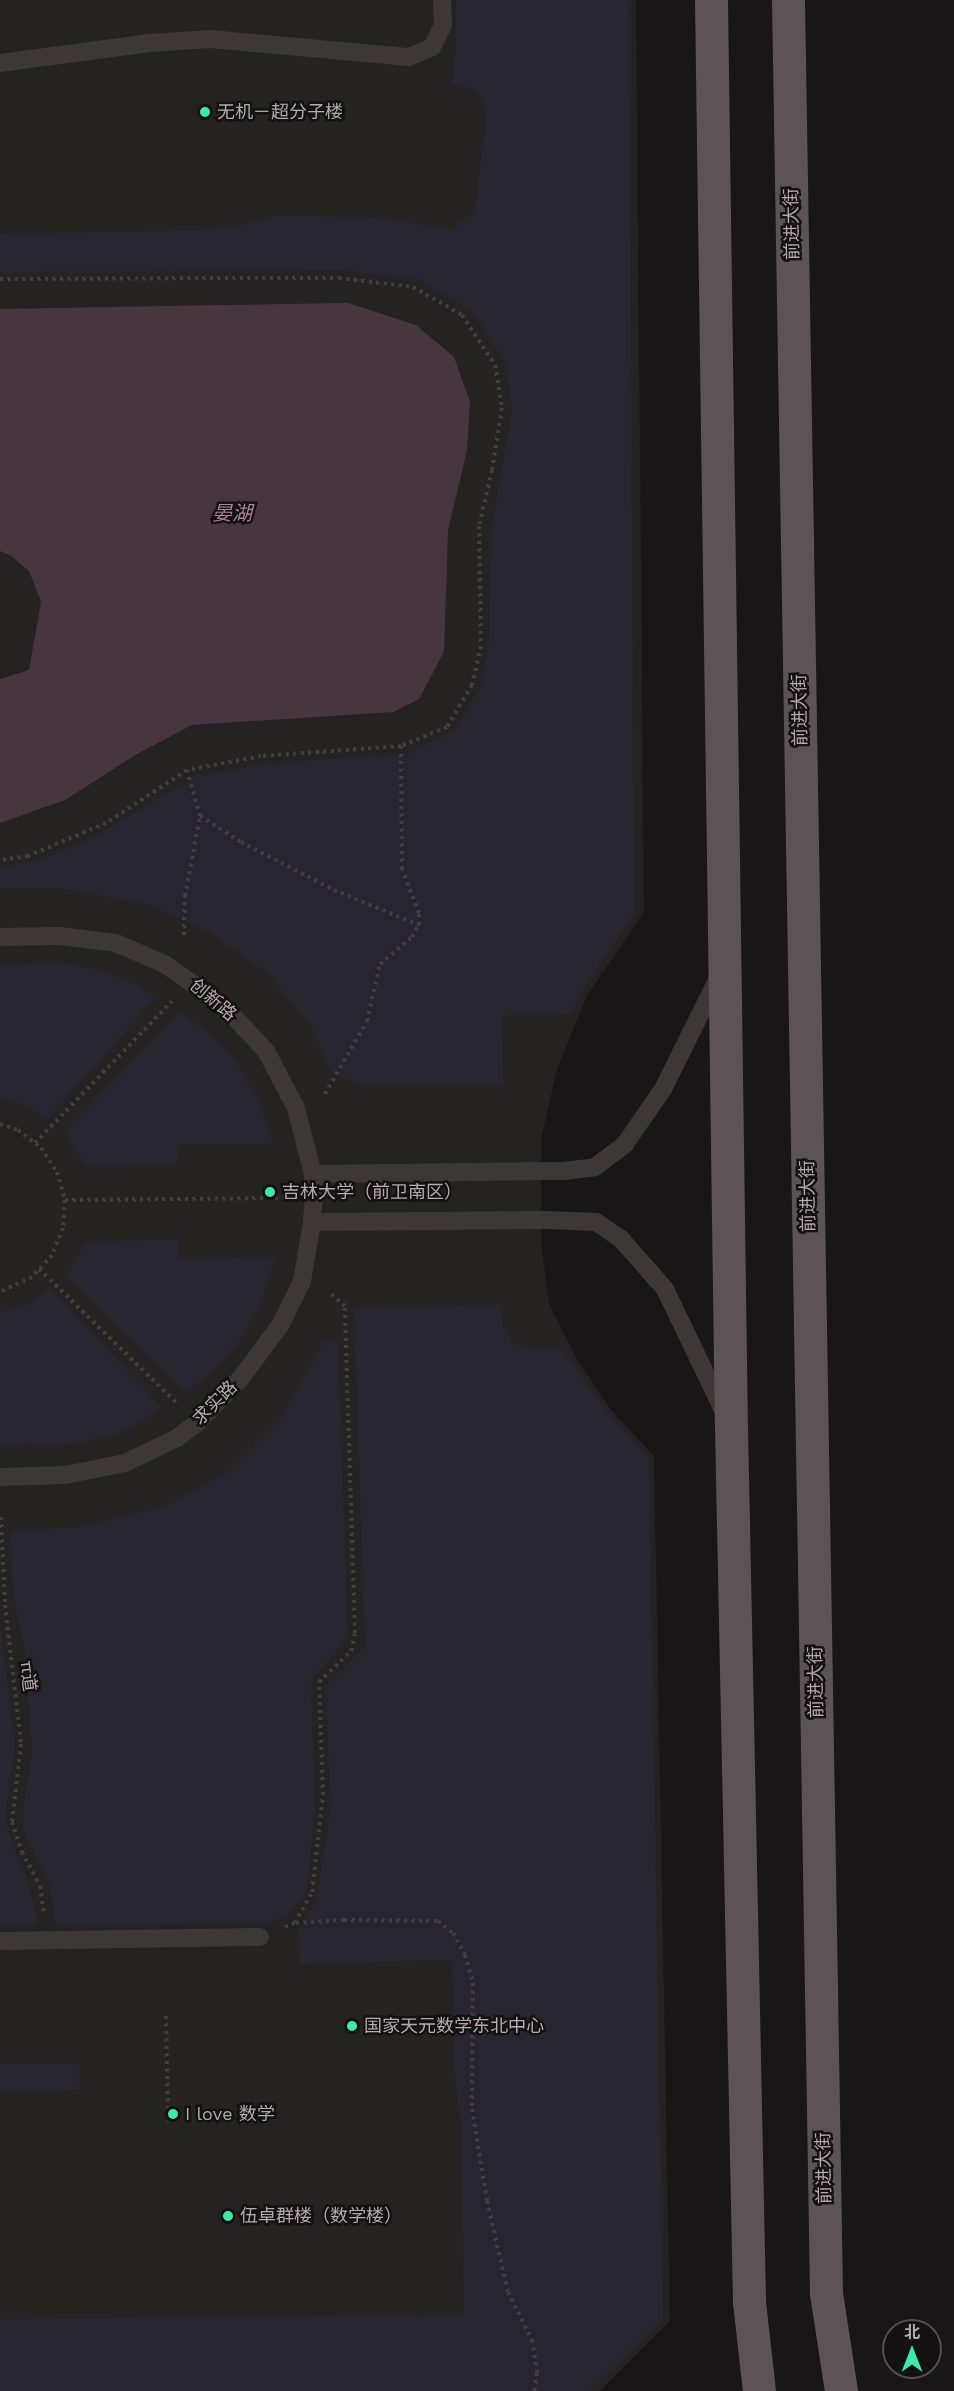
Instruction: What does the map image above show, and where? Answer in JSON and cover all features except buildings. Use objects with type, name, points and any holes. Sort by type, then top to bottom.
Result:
[{"type":"main road","points":[[711,0],[725,964],[724,1083],[750,2302],[759,2391]]},
{"type":"main road","name":"前进大街","points":[[788,0],[826,2293],[841,2391]]},
{"type":"lane","points":[[0,63],[210,39],[409,57],[432,47],[443,25],[442,0]]},
{"type":"lane","name":"创新路","points":[[0,937],[60,936],[116,943],[166,965],[192,980],[224,1005],[267,1051],[296,1108],[313,1174],[314,1197]]},
{"type":"lane","points":[[313,1174],[564,1171],[595,1167],[626,1144],[663,1089],[725,964]]},
{"type":"lane","name":"求实路","points":[[0,1477],[65,1476],[125,1463],[177,1438],[197,1423],[241,1378],[281,1324],[302,1281],[314,1197]]},
{"type":"lane","points":[[312,1222],[547,1220],[596,1222],[620,1238],[664,1289],[731,1427]]},
{"type":"lane","points":[[0,1941],[260,1937]]},
{"type":"path","points":[[0,279],[339,278],[413,287],[462,315],[495,365],[502,408],[492,470],[479,526],[481,646],[472,685],[447,727],[401,746],[261,756],[187,770],[106,823],[28,856],[0,860]]},
{"type":"path","points":[[325,1094],[367,1021],[380,964],[391,952],[412,938],[419,925],[419,913],[402,869],[401,746]]},
{"type":"path","points":[[184,934],[185,896],[200,816],[187,770]]},
{"type":"path","points":[[200,816],[241,842],[334,890],[419,925]]},
{"type":"path","points":[[35,1143],[192,980]]},
{"type":"path","points":[[0,1124],[18,1130],[41,1148],[57,1172],[65,1200],[63,1228],[52,1255],[32,1277],[0,1292]]},
{"type":"path","points":[[65,1200],[314,1197]]},
{"type":"path","points":[[39,1269],[197,1423]]},
{"type":"path","points":[[295,1923],[312,1892],[322,1795],[319,1682],[351,1652],[355,1633],[345,1306],[329,1292]]},
{"type":"path","name":"π道","points":[[1,1516],[5,1605],[21,1744],[12,1822],[22,1852],[40,1886],[48,1940]]},
{"type":"path","points":[[260,1937],[295,1923],[344,1920],[438,1921],[453,1933],[465,1955],[473,1983],[472,2109],[487,2201],[508,2292],[532,2340],[537,2373],[534,2391]]},
{"type":"path","points":[[166,2016],[168,2122]]},
{"type":"shaded area","name":"吉林大学（前卫南区）","points":[[0,0],[636,0],[644,912],[587,996],[557,1069],[541,1140],[541,1243],[549,1304],[577,1359],[611,1410],[654,1456],[670,2321],[600,2391],[0,2391]]},
{"type":"shaded area","points":[[456,0],[629,0],[634,913],[589,979],[570,1014],[502,1015],[503,1085],[360,1085],[331,1072],[312,1027],[267,973],[209,932],[148,904],[57,888],[0,888],[0,867],[38,861],[89,840],[197,776],[266,764],[409,753],[455,730],[481,686],[489,643],[491,530],[512,412],[506,365],[474,313],[419,279],[342,270],[0,272],[0,234],[200,230],[244,225],[278,215],[378,218],[453,229],[475,210],[487,113],[477,91],[452,83],[456,43]]},
{"type":"shaded area","points":[[62,963],[103,971],[137,985],[156,998],[47,1119],[25,1105],[0,1098],[0,965]]},
{"type":"shaded area","points":[[180,1012],[207,1031],[235,1060],[259,1101],[273,1144],[178,1145],[177,1165],[85,1166],[64,1132]]},
{"type":"shaded area","points":[[178,1239],[179,1259],[275,1257],[262,1301],[239,1342],[212,1372],[186,1392],[66,1276],[86,1242]]},
{"type":"shaded area","points":[[50,1289],[162,1407],[144,1420],[111,1436],[70,1444],[0,1445],[0,1312],[28,1304]]},
{"type":"shaded area","points":[[501,1305],[503,1327],[512,1341],[526,1349],[562,1349],[607,1412],[649,1459],[663,2319],[589,2391],[0,2391],[0,2319],[464,2315],[461,2120],[455,2083],[452,1960],[300,1964],[298,1931],[316,1902],[331,1806],[325,1687],[365,1647],[354,1308]]},
{"type":"shaded area","points":[[324,1341],[338,1342],[348,1639],[311,1679],[315,1810],[306,1894],[284,1918],[261,1923],[56,1925],[50,1884],[23,1829],[23,1808],[32,1753],[24,1647],[13,1595],[10,1531],[82,1527],[167,1506],[229,1471],[281,1418]]},
{"type":"shaded area","points":[[0,1623],[15,1746],[5,1816],[11,1841],[29,1884],[38,1925],[0,1925]]},
{"type":"shaded area","points":[[79,2063],[79,2090],[0,2091],[0,2064]]},
{"type":"water","name":"晏湖","points":[[348,303],[416,325],[454,357],[470,402],[467,450],[448,531],[444,652],[419,699],[393,712],[192,725],[137,754],[65,800],[0,823],[0,679],[29,670],[41,602],[29,571],[10,555],[0,551],[0,309]]},
{"type":"place","name":"无机－超分子楼","points":[[205,112]]},
{"type":"place","name":"吉林大学（前卫南区）","points":[[270,1192]]},
{"type":"place","name":"国家天元数学东北中心","points":[[352,2026]]},
{"type":"place","name":"I love 数学","points":[[173,2114]]},
{"type":"place","name":"伍卓群楼（数学楼）","points":[[228,2216]]}]
